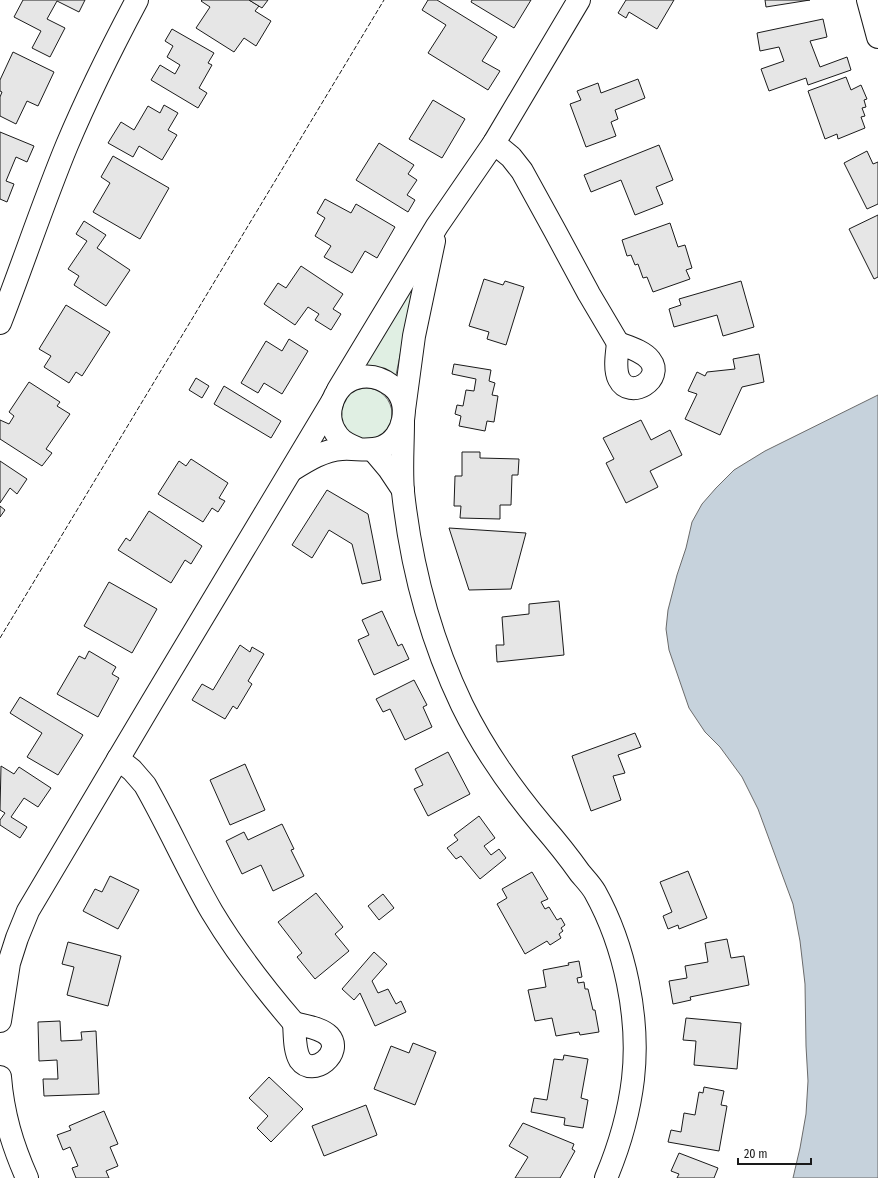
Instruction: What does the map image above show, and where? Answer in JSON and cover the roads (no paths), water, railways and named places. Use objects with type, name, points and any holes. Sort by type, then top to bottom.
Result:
[{"type":"street","points":[[0,323],[68,144],[111,48],[137,0]]},
{"type":"street","points":[[0,1021],[9,963],[17,938],[26,918],[118,760],[437,226],[494,143],[579,0]]},
{"type":"street","points":[[868,0],[878,37]]},
{"type":"street","points":[[494,143],[511,157],[522,171],[589,294],[618,343]]},
{"type":"street","points":[[437,226],[414,336],[404,416],[403,490],[414,558],[426,610],[443,661],[463,706],[487,749],[512,787],[595,891],[624,962],[631,1003],[635,1045],[633,1080],[626,1118],[612,1164],[606,1178]]},
{"type":"street","points":[[291,471],[307,460],[326,452],[342,449],[366,450],[383,447],[399,432],[404,416],[401,398],[394,388],[384,381],[372,377],[360,377],[348,382],[335,396],[330,414],[332,426],[338,436],[347,444],[366,450],[385,463],[403,490]]},
{"type":"street","points":[[118,760],[132,770],[145,785],[212,912],[264,988],[294,1023]]},
{"type":"street","points":[[0,1077],[2,1103],[12,1139],[27,1178]]}]
